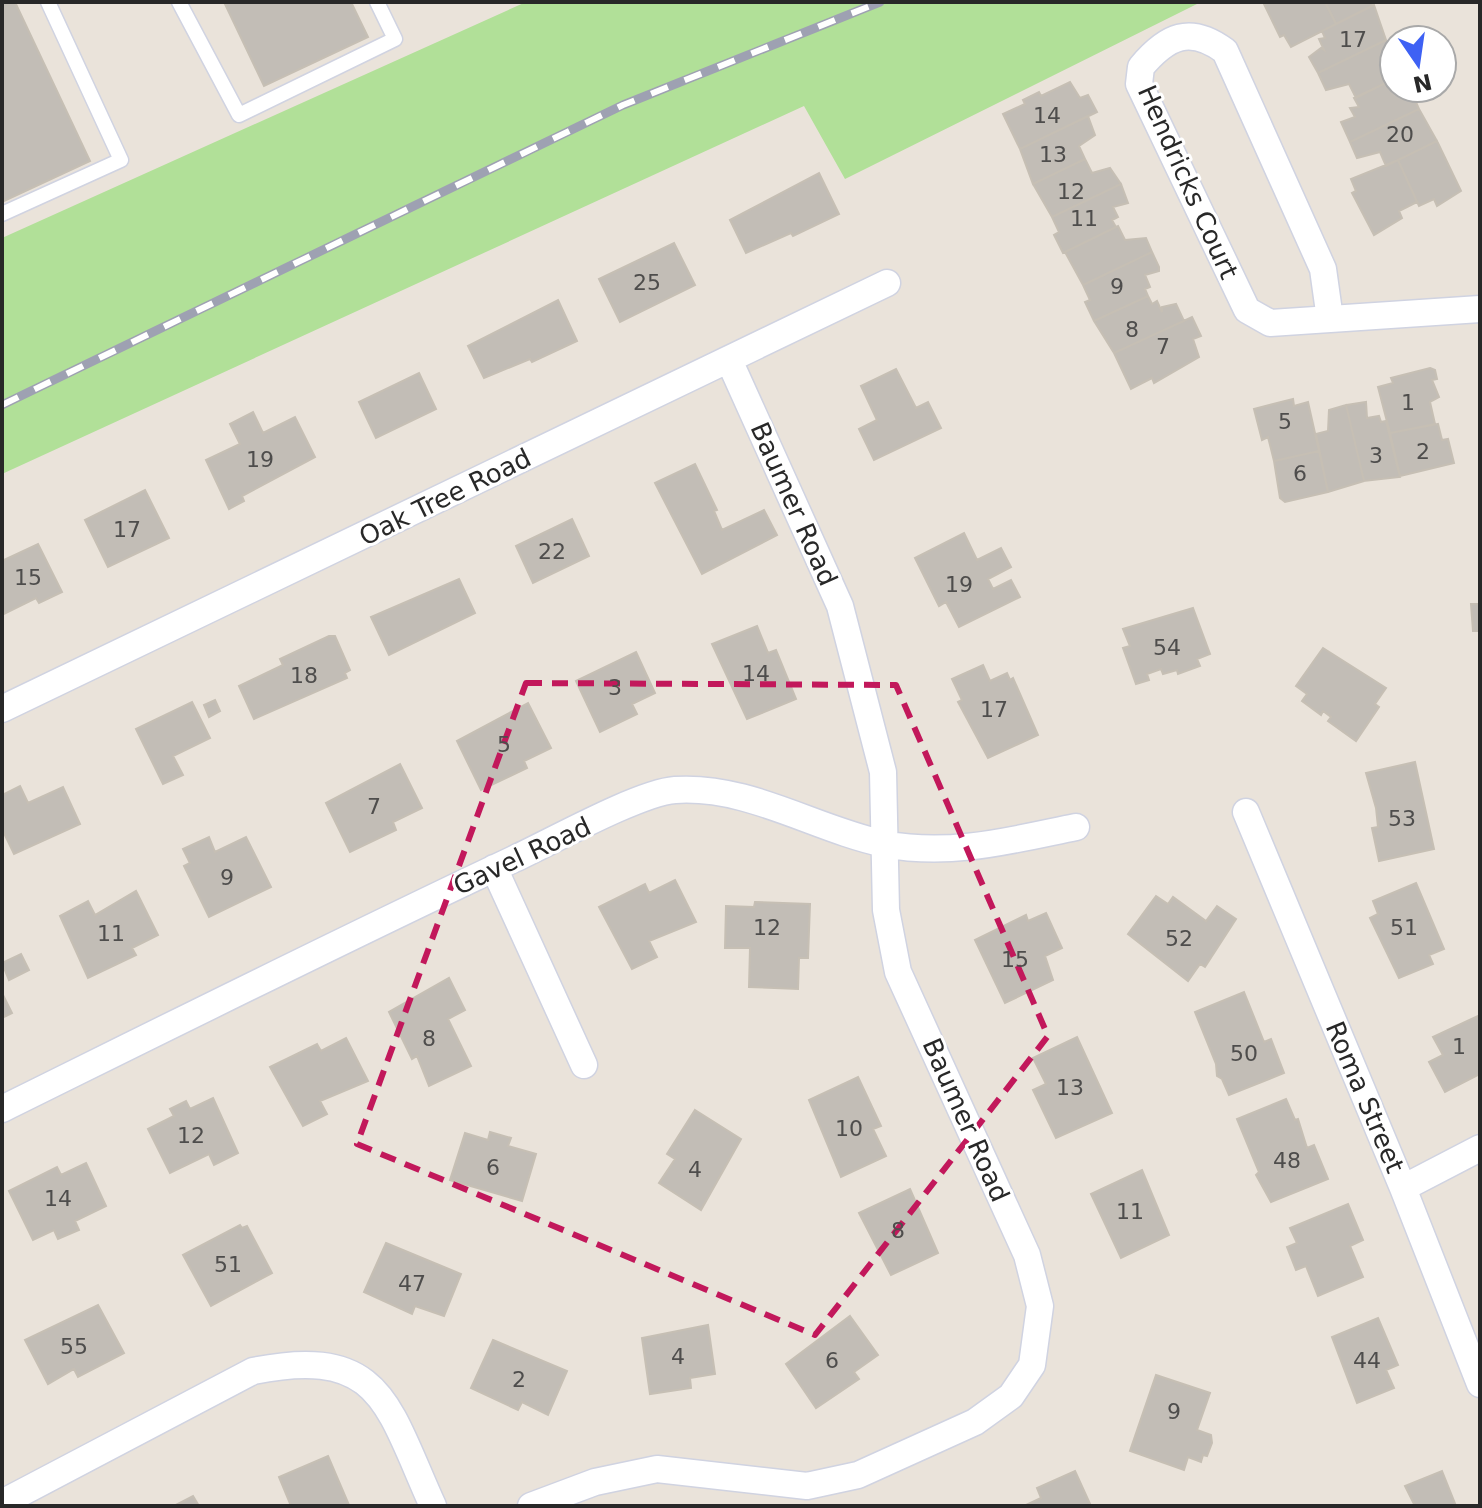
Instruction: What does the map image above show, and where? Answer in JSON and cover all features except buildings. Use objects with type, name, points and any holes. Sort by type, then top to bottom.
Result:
[{"type":"street","name":"Hendricks Court","points":[[1330,319],[1323,269],[1225,51],[1196,36],[1170,39],[1141,67],[1139,84],[1247,310],[1270,323],[1330,319],[1480,309]]},
{"type":"street","name":"Oak Tree Road","points":[[2,709],[887,283]]},
{"type":"street","name":"Baumer Road","points":[[531,1506],[595,1482],[657,1469],[807,1486],[858,1475],[975,1422],[1011,1396],[1032,1365],[1040,1306],[1027,1255],[898,972],[886,910],[883,772],[840,606],[729,360]]},
{"type":"street","name":"Gavel Road","points":[[2,1109],[494,868],[622,808],[672,790],[725,792],[883,843],[928,849],[970,848],[1076,827]]},
{"type":"street","name":"Roma Street","points":[[1246,812],[1403,1188],[1480,1384]]},
{"type":"street","points":[[494,868],[584,1065]]},
{"type":"street","points":[[1403,1188],[1480,1148]]},
{"type":"street","points":[[2,1503],[253,1371],[296,1362],[335,1365],[365,1381],[387,1404],[433,1506]]},
{"type":"lane","points":[[2,214],[121,160],[48,2]]},
{"type":"lane","points":[[179,2],[239,115],[395,39],[377,2]]},
{"type":"highlighted area","points":[[526,683],[896,685],[1048,1036],[815,1335],[357,1144]]},
{"type":"green space","points":[[526,2],[1201,2],[845,179],[804,106],[2,474],[2,238]]},
{"type":"railway","points":[[2,405],[623,105],[880,2]]}]
